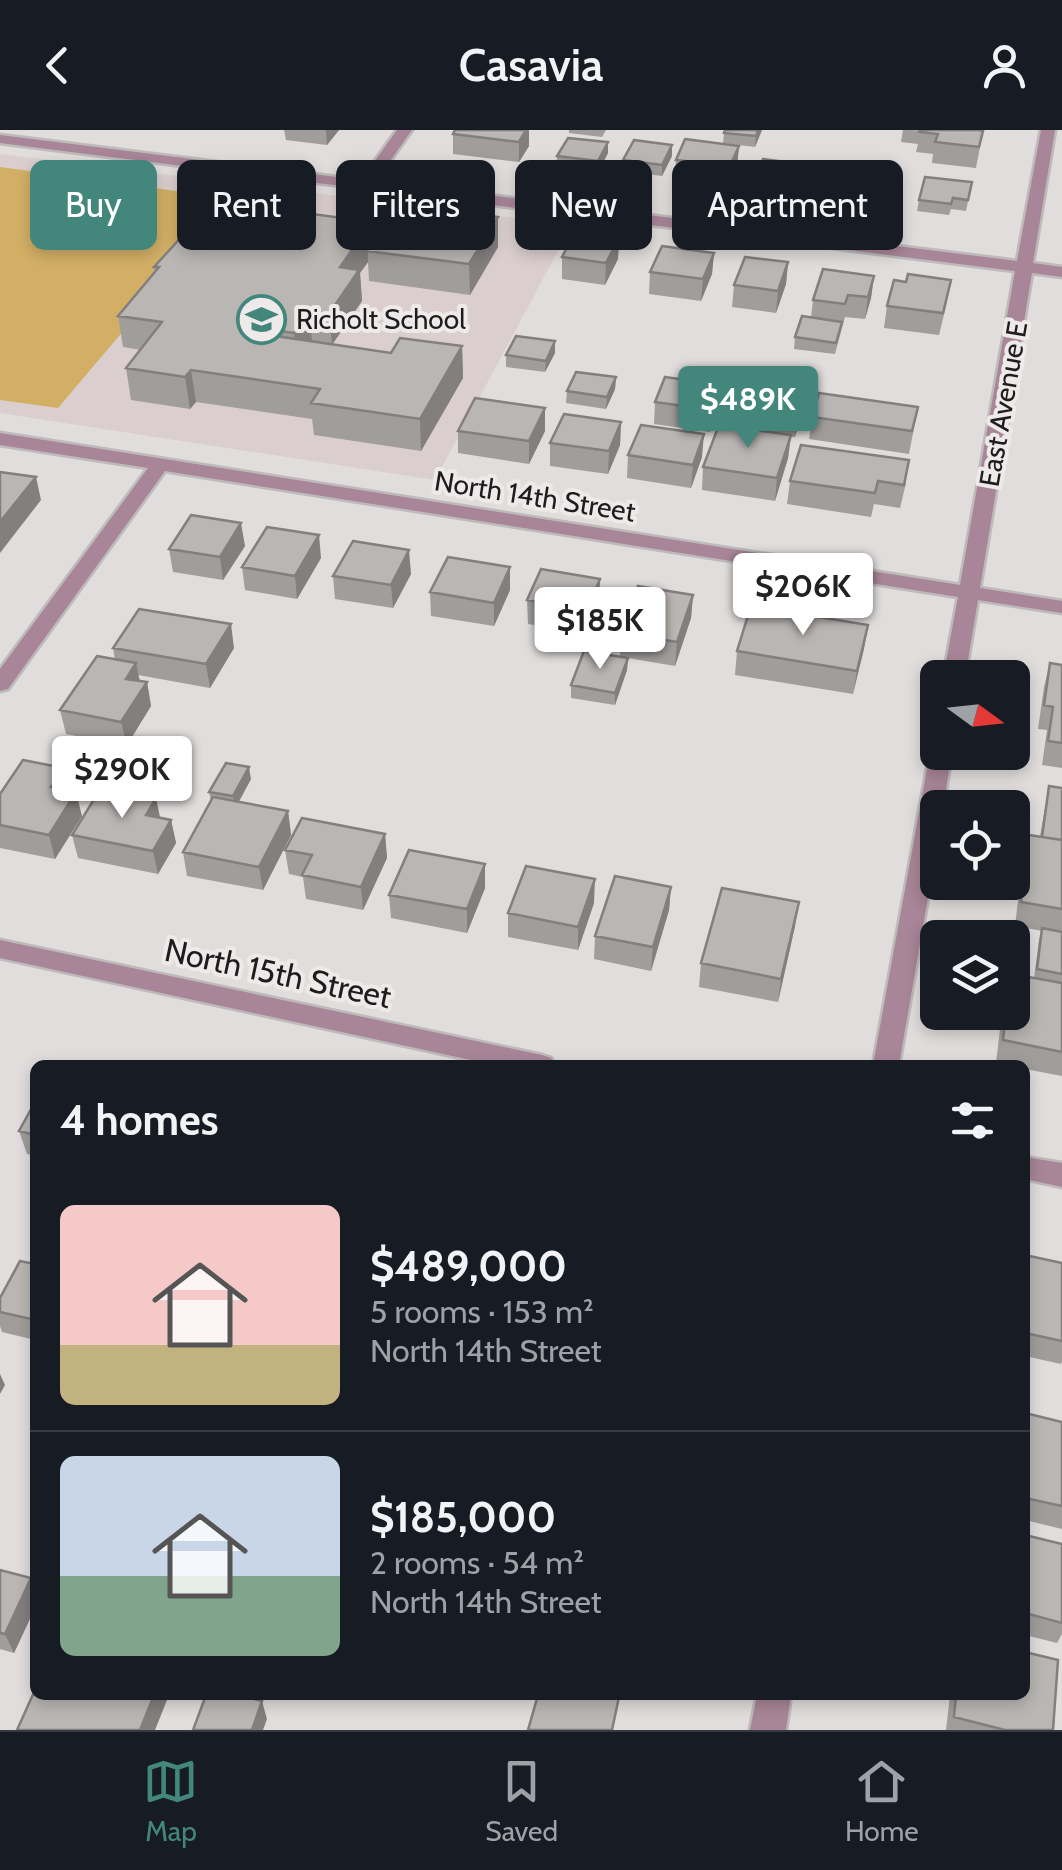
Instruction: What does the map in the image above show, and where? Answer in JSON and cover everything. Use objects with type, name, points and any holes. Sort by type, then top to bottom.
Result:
[{"type":"street","points":[[383,160],[405,130]]},
{"type":"street","name":"East Avenue E","points":[[957,660],[1028,268],[1048,130]]},
{"type":"street","points":[[0,140],[336,181]]},
{"type":"street","points":[[495,201],[1062,272]]},
{"type":"street","name":"North 14th Street","points":[[0,439],[1062,607]]},
{"type":"street","points":[[0,684],[160,464]]},
{"type":"street","points":[[887,1060],[938,770]]},
{"type":"street","name":"North 15th Street","points":[[0,949],[519,1060]]},
{"type":"street","points":[[1030,1169],[1062,1175]]},
{"type":"street","points":[[768,1730],[773,1700]]},
{"type":"shaded area","name":"Richolt School","points":[[0,154],[48,160],[30,160],[30,250],[157,250],[157,173],[177,176],[177,250],[316,250],[316,193],[336,196],[336,250],[495,250],[495,215],[515,218],[515,250],[559,250],[435,480],[0,413]]},
{"type":"shaded area","points":[[0,167],[30,171],[30,250],[157,250],[157,188],[177,191],[177,250],[192,250],[58,408],[0,400]]},
{"type":"building","points":[[455,130],[526,130],[519,142],[453,134]]},
{"type":"building","points":[[758,130],[756,136],[724,133]]},
{"type":"building","points":[[920,130],[983,131],[979,147],[935,142],[938,134]]},
{"type":"building","points":[[568,138],[608,142],[599,160],[557,156]]},
{"type":"building","points":[[685,139],[739,146],[733,160],[676,160]]},
{"type":"building","points":[[634,140],[672,145],[662,165],[652,164],[652,160],[623,160]]},
{"type":"building","points":[[925,177],[972,182],[968,200],[953,198],[951,204],[919,200]]},
{"type":"building","points":[[316,215],[336,217],[336,250],[352,250],[340,267],[359,270],[329,314],[310,311],[294,333],[253,327],[248,332],[391,353],[400,338],[462,346],[420,419],[311,403],[320,389],[191,370],[185,377],[126,368],[162,322],[118,316],[159,267],[154,267],[177,242],[177,250],[316,250]]},
{"type":"building","points":[[662,246],[714,253],[703,279],[650,272]]},
{"type":"building","points":[[368,250],[478,250],[469,264]]},
{"type":"building","points":[[566,250],[613,250],[606,263],[562,257]]},
{"type":"building","points":[[745,257],[788,262],[778,291],[734,285]]},
{"type":"building","points":[[823,269],[874,276],[868,297],[848,295],[845,304],[813,300]]},
{"type":"building","points":[[908,274],[951,280],[943,313],[887,306],[894,280],[906,282]]},
{"type":"building","points":[[802,316],[842,322],[836,343],[795,337]]},
{"type":"building","points":[[516,336],[555,341],[546,361],[506,355]]},
{"type":"building","points":[[576,372],[616,377],[607,397],[567,391]]},
{"type":"building","points":[[665,377],[721,385],[712,410],[655,402]]},
{"type":"building","points":[[748,393],[804,401],[796,425],[740,417]]},
{"type":"building","points":[[819,393],[918,407],[912,431],[812,417]]},
{"type":"building","points":[[475,398],[545,408],[529,441],[458,431]]},
{"type":"building","points":[[564,414],[621,422],[609,451],[550,443]]},
{"type":"building","points":[[641,425],[704,434],[693,465],[628,455]]},
{"type":"building","points":[[719,425],[791,435],[777,478],[703,467]]},
{"type":"building","points":[[801,445],[909,460],[904,485],[878,481],[875,493],[790,481]]},
{"type":"building","points":[[0,472],[36,477],[0,522]]},
{"type":"building","points":[[191,515],[241,523],[220,557],[169,549]]},
{"type":"building","points":[[267,527],[319,535],[295,576],[242,567]]},
{"type":"building","points":[[353,541],[409,550],[391,585],[333,576]]},
{"type":"building","points":[[448,557],[510,567],[494,603],[430,592]]},
{"type":"building","points":[[541,569],[600,579],[587,610],[527,600]]},
{"type":"building","points":[[638,586],[693,595],[677,642],[621,633]]},
{"type":"building","points":[[751,606],[868,625],[857,671],[737,651]]},
{"type":"building","points":[[139,609],[231,624],[206,664],[113,648]]},
{"type":"building","points":[[584,651],[628,658],[615,693],[571,685]]},
{"type":"building","points":[[97,656],[136,663],[126,679],[147,682],[121,722],[60,710]]},
{"type":"building","points":[[1050,663],[1062,665],[1062,743],[1048,741],[1053,707],[1044,705]]},
{"type":"building","points":[[23,760],[64,768],[51,787],[76,792],[49,835],[0,825],[0,794]]},
{"type":"building","points":[[226,763],[249,767],[233,796],[209,792]]},
{"type":"building","points":[[1049,786],[1062,788],[1062,840],[1042,837]]},
{"type":"building","points":[[101,788],[156,798],[146,815],[171,820],[153,851],[72,835]]},
{"type":"building","points":[[213,797],[288,811],[259,867],[183,852]]},
{"type":"building","points":[[302,818],[385,834],[361,887],[302,875],[312,855],[285,850]]},
{"type":"building","points":[[1030,835],[1062,840],[1062,909],[1021,902],[1030,900]]},
{"type":"building","points":[[409,850],[485,864],[467,909],[389,895]]},
{"type":"building","points":[[526,866],[595,879],[578,927],[508,913]]},
{"type":"building","points":[[615,876],[671,887],[653,947],[595,936]]},
{"type":"building","points":[[722,888],[799,902],[781,979],[701,963]]},
{"type":"building","points":[[1042,928],[1062,932],[1062,974],[1037,969]]},
{"type":"building","points":[[1030,977],[1062,983],[1062,1052],[1003,1040],[1004,1030],[1030,1030]]},
{"type":"building","points":[[30,1111],[30,1134],[19,1131]]},
{"type":"building","points":[[1030,1256],[1062,1263],[1062,1341],[1030,1334]]},
{"type":"building","points":[[20,1261],[30,1263],[30,1319],[0,1312],[0,1298]]},
{"type":"building","points":[[1030,1414],[1062,1422],[1062,1506],[1030,1499]]},
{"type":"building","points":[[1030,1536],[1062,1544],[1062,1623],[1030,1614]]},
{"type":"building","points":[[0,1570],[30,1580],[5,1634],[0,1633]]},
{"type":"building","points":[[1030,1653],[1058,1660],[1053,1730],[1005,1730],[954,1717],[956,1700],[1030,1700]]},
{"type":"building","points":[[30,1700],[152,1700],[140,1730],[17,1730]]},
{"type":"building","points":[[204,1700],[262,1701],[252,1730],[193,1730]]},
{"type":"building","points":[[537,1700],[618,1700],[612,1730],[528,1730]]},
{"type":"place","name":"Richolt School","points":[[261,319]]}]
